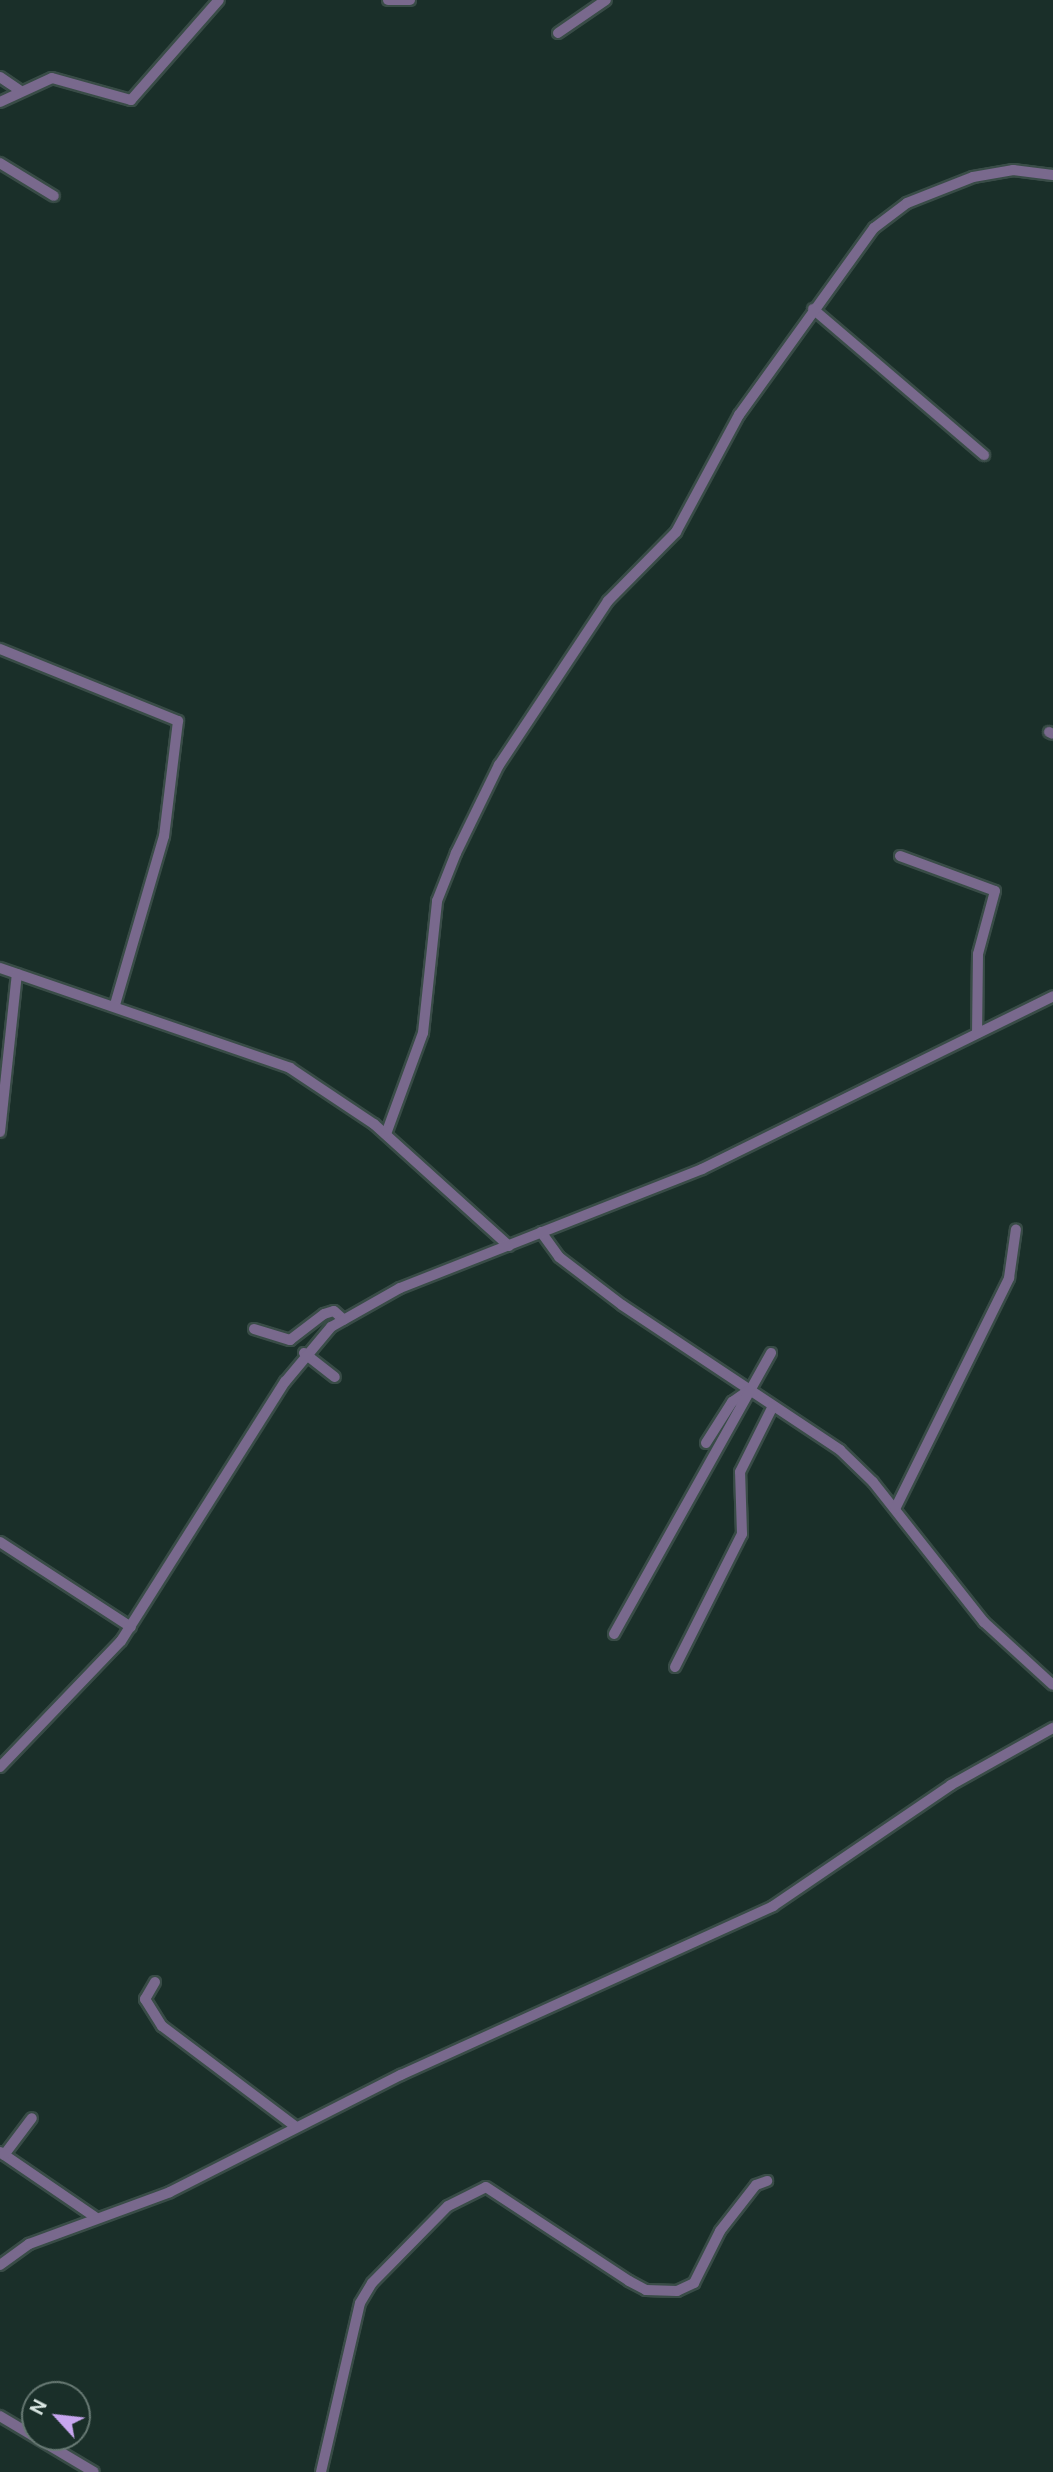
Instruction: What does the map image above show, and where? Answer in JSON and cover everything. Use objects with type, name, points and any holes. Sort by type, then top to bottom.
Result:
[{"type":"street","points":[[0,102],[19,90],[68,78],[131,100],[219,0]]},
{"type":"street","points":[[388,0],[410,0]]},
{"type":"street","points":[[558,33],[606,0]]},
{"type":"street","points":[[0,77],[19,90]]},
{"type":"street","points":[[0,163],[54,196]]},
{"type":"street","points":[[386,1134],[423,1033],[437,901],[473,813],[608,601],[676,532],[739,415],[874,228],[907,203],[1000,172],[1053,175]]},
{"type":"street","points":[[813,309],[984,455]]},
{"type":"street","points":[[0,649],[178,721],[164,836],[115,1005]]},
{"type":"street","points":[[900,856],[995,891],[978,954],[977,1033]]},
{"type":"street","points":[[0,968],[115,1005],[290,1068],[386,1134],[509,1246]]},
{"type":"street","points":[[0,1132],[17,974]]},
{"type":"street","points":[[0,1767],[131,1627],[304,1353],[344,1320],[400,1289],[702,1169],[977,1033],[1052,1001]]},
{"type":"street","points":[[895,1509],[1009,1278],[1016,1229]]},
{"type":"street","points":[[541,1232],[588,1280],[839,1450],[895,1509],[984,1622],[1052,1680]]},
{"type":"street","points":[[254,1329],[290,1339],[324,1314],[334,1311],[344,1320]]},
{"type":"street","points":[[304,1353],[335,1377]]},
{"type":"street","points":[[614,1634],[771,1353]]},
{"type":"street","points":[[706,1443],[732,1402],[751,1389]]},
{"type":"street","points":[[675,1667],[742,1534],[740,1472],[773,1406]]},
{"type":"street","points":[[0,1542],[131,1627]]},
{"type":"street","points":[[0,2265],[29,2244],[95,2217],[170,2192],[296,2127],[674,1946],[773,1906],[951,1785],[1053,1728]]},
{"type":"street","points":[[155,1982],[145,1999],[162,2026],[296,2127]]},
{"type":"street","points":[[32,2118],[2,2154],[95,2217]]},
{"type":"street","points":[[321,2472],[360,2303],[372,2283],[447,2206],[486,2187],[629,2281],[646,2290],[677,2291],[694,2283],[720,2231],[756,2185],[767,2181]]},
{"type":"street","points":[[0,2416],[94,2472]]}]
